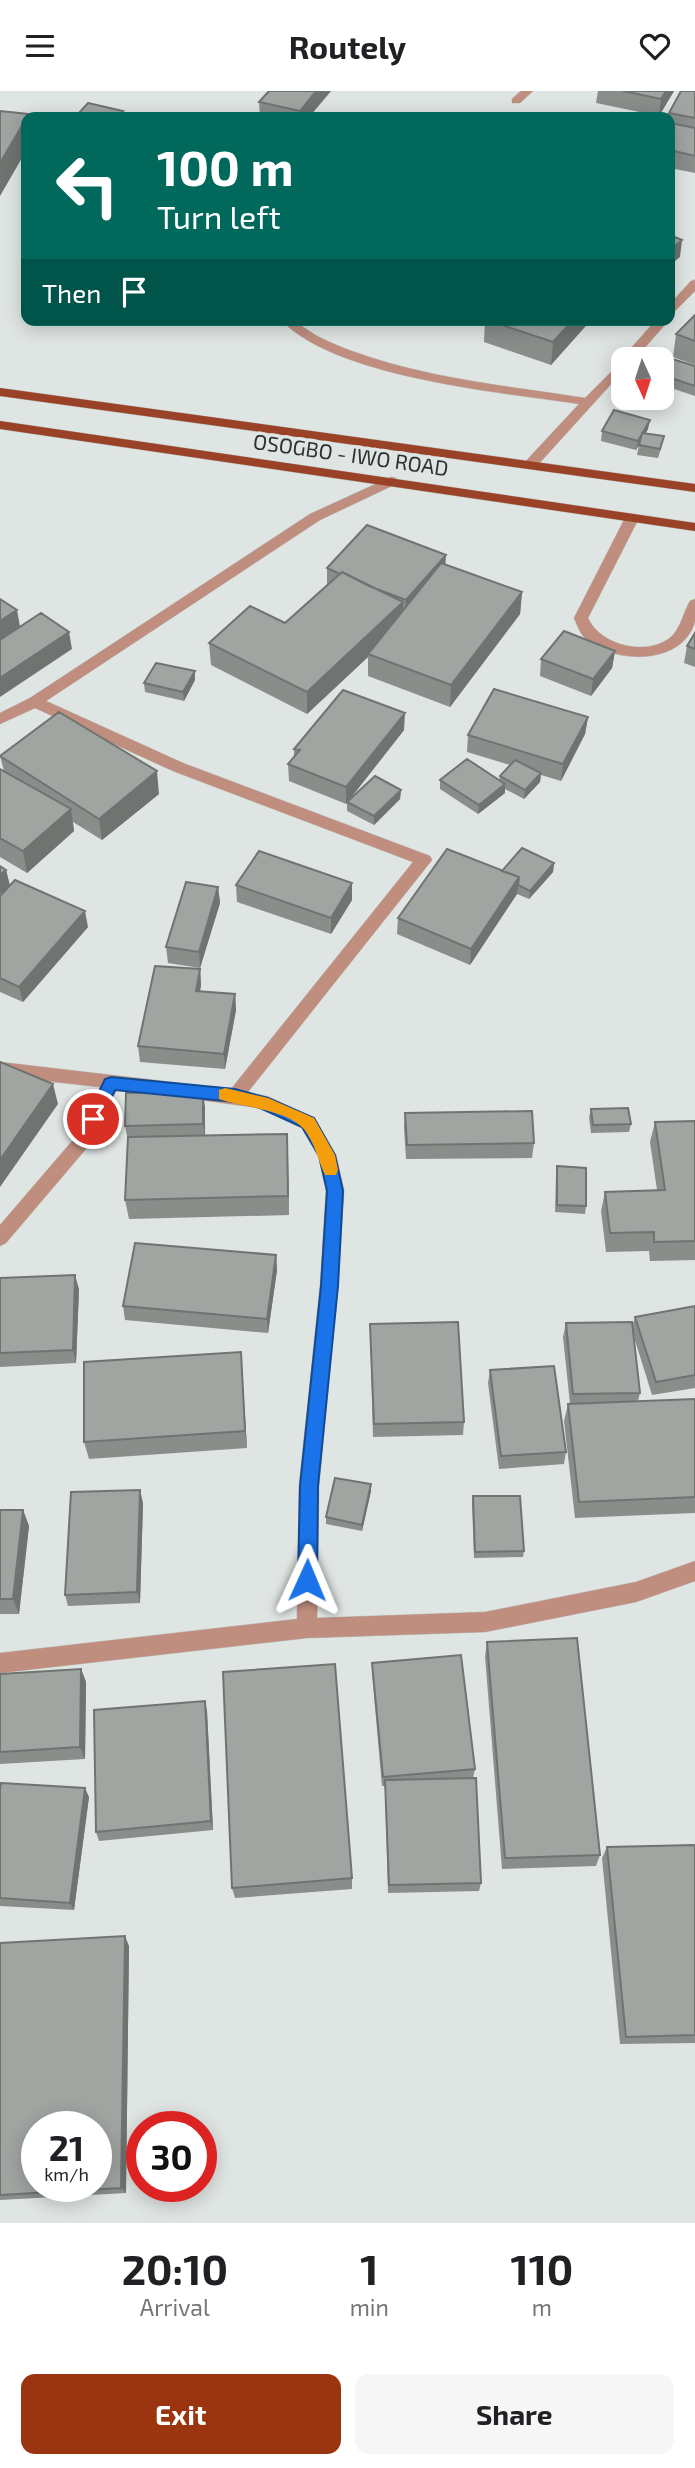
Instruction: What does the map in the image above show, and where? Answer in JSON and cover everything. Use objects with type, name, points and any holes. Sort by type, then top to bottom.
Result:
[{"type":"main road","name":"OSOGBO - IWO ROAD","points":[[0,392],[695,488]]},
{"type":"main road","name":"OSOGBO - IWO ROAD","points":[[0,425],[695,527]]},
{"type":"street","points":[[516,101],[528,91]]},
{"type":"street","points":[[675,306],[695,284]]},
{"type":"street","points":[[294,326],[307,338],[344,355],[442,377],[588,402]]},
{"type":"street","points":[[639,347],[658,326]]},
{"type":"street","points":[[530,465],[611,377]]},
{"type":"street","points":[[0,719],[35,702],[315,517],[391,481]]},
{"type":"street","points":[[632,517],[581,618],[588,632],[607,644],[632,650],[660,649],[677,639],[695,604]]},
{"type":"street","points":[[35,702],[80,725],[288,811],[424,860],[235,1096]]},
{"type":"street","points":[[0,1069],[235,1096],[263,1102],[308,1123],[327,1155],[335,1191],[330,1286],[309,1486],[307,1628]]},
{"type":"street","points":[[0,1238],[85,1138],[111,1083]]},
{"type":"street","points":[[0,1663],[307,1628],[485,1622],[636,1592],[695,1571]]},
{"type":"building","points":[[269,91],[316,91],[300,111],[259,102]]},
{"type":"building","points":[[623,91],[666,91],[661,99]]},
{"type":"building","points":[[681,91],[695,91],[695,118],[670,112]]},
{"type":"building","points":[[88,103],[123,111],[122,112],[80,112]]},
{"type":"building","points":[[0,111],[21,113],[21,127],[0,163]]},
{"type":"building","points":[[675,124],[695,128],[695,156],[675,151]]},
{"type":"building","points":[[695,315],[695,341],[676,334]]},
{"type":"building","points":[[505,326],[568,326],[553,342]]},
{"type":"building","points":[[674,359],[695,366],[695,386],[674,379]]},
{"type":"building","points":[[614,410],[650,420],[638,441],[602,431]]},
{"type":"building","points":[[642,433],[664,436],[660,449],[639,445]]},
{"type":"building","points":[[367,525],[446,555],[406,600],[327,568]]},
{"type":"building","points":[[441,563],[522,592],[451,685],[368,654]]},
{"type":"building","points":[[342,572],[403,602],[307,692],[209,643],[250,606],[285,623]]},
{"type":"building","points":[[0,599],[17,610],[0,621]]},
{"type":"building","points":[[41,613],[69,632],[0,678],[0,640]]},
{"type":"building","points":[[564,631],[615,651],[593,679],[541,659]]},
{"type":"building","points":[[695,633],[695,649],[687,646]]},
{"type":"building","points":[[156,663],[195,671],[183,692],[144,683]]},
{"type":"building","points":[[494,689],[588,717],[563,764],[468,735]]},
{"type":"building","points":[[343,690],[405,713],[346,787],[288,764],[300,750],[294,749]]},
{"type":"building","points":[[59,712],[157,771],[99,819],[0,756]]},
{"type":"building","points":[[467,759],[505,784],[479,805],[440,780]]},
{"type":"building","points":[[515,760],[541,773],[525,790],[500,776]]},
{"type":"building","points":[[0,769],[71,809],[23,851],[0,838]]},
{"type":"building","points":[[375,776],[401,790],[374,816],[347,802]]},
{"type":"building","points":[[522,848],[554,863],[530,891],[518,885],[519,877],[502,871]]},
{"type":"building","points":[[447,849],[519,877],[471,949],[398,918]]},
{"type":"building","points":[[259,851],[352,883],[331,918],[236,885]]},
{"type":"building","points":[[15,880],[85,911],[19,987],[0,978],[0,896]]},
{"type":"building","points":[[186,882],[218,887],[199,952],[166,947]]},
{"type":"building","points":[[155,966],[200,969],[196,991],[235,994],[224,1054],[138,1046]]},
{"type":"building","points":[[0,1062],[53,1084],[0,1160]]},
{"type":"building","points":[[203,1092],[203,1124],[125,1126],[126,1093]]},
{"type":"building","points":[[628,1108],[631,1124],[593,1125],[591,1109]]},
{"type":"building","points":[[532,1111],[534,1143],[407,1145],[405,1113]]},
{"type":"building","points":[[695,1121],[695,1241],[654,1242],[654,1232],[610,1233],[605,1192],[665,1190],[655,1122]]},
{"type":"building","points":[[287,1134],[288,1196],[125,1200],[128,1137]]},
{"type":"building","points":[[557,1166],[586,1168],[586,1206],[557,1205]]},
{"type":"building","points":[[135,1243],[276,1255],[267,1319],[123,1306]]},
{"type":"building","points":[[75,1275],[73,1350],[0,1353],[0,1278]]},
{"type":"building","points":[[695,1306],[695,1375],[656,1382],[635,1317]]},
{"type":"building","points":[[458,1322],[464,1422],[374,1424],[370,1324]]},
{"type":"building","points":[[632,1322],[640,1393],[573,1394],[566,1323]]},
{"type":"building","points":[[241,1352],[245,1431],[84,1442],[84,1362]]},
{"type":"building","points":[[554,1366],[566,1452],[501,1456],[490,1370]]},
{"type":"building","points":[[695,1399],[695,1497],[579,1502],[568,1404]]},
{"type":"building","points":[[335,1478],[371,1484],[362,1525],[326,1517]]},
{"type":"building","points":[[140,1490],[137,1592],[65,1595],[71,1492]]},
{"type":"building","points":[[473,1496],[520,1496],[524,1551],[475,1552]]},
{"type":"building","points":[[0,1510],[23,1510],[13,1599],[0,1599]]},
{"type":"building","points":[[577,1638],[600,1855],[505,1858],[487,1642]]},
{"type":"building","points":[[461,1655],[475,1769],[383,1777],[372,1663]]},
{"type":"building","points":[[335,1664],[352,1878],[232,1888],[223,1672]]},
{"type":"building","points":[[81,1669],[80,1747],[0,1752],[0,1674]]},
{"type":"building","points":[[205,1701],[211,1821],[96,1832],[94,1710]]},
{"type":"building","points":[[476,1778],[481,1883],[389,1885],[385,1780]]},
{"type":"building","points":[[1,1783],[85,1788],[70,1903],[0,1898]]},
{"type":"building","points":[[695,1845],[695,2035],[626,2037],[607,1847]]},
{"type":"building","points":[[125,1936],[121,2188],[112,2189],[112,2111],[21,2111],[21,2194],[0,2195],[0,1943]]},
{"type":"slow traffic","points":[[225,1095],[263,1102],[308,1123],[327,1155],[330,1170]]},
{"type":"route","points":[[93,1119],[111,1083],[235,1096],[263,1102],[308,1123],[327,1155],[335,1191],[330,1286],[309,1486],[307,1580]]}]
